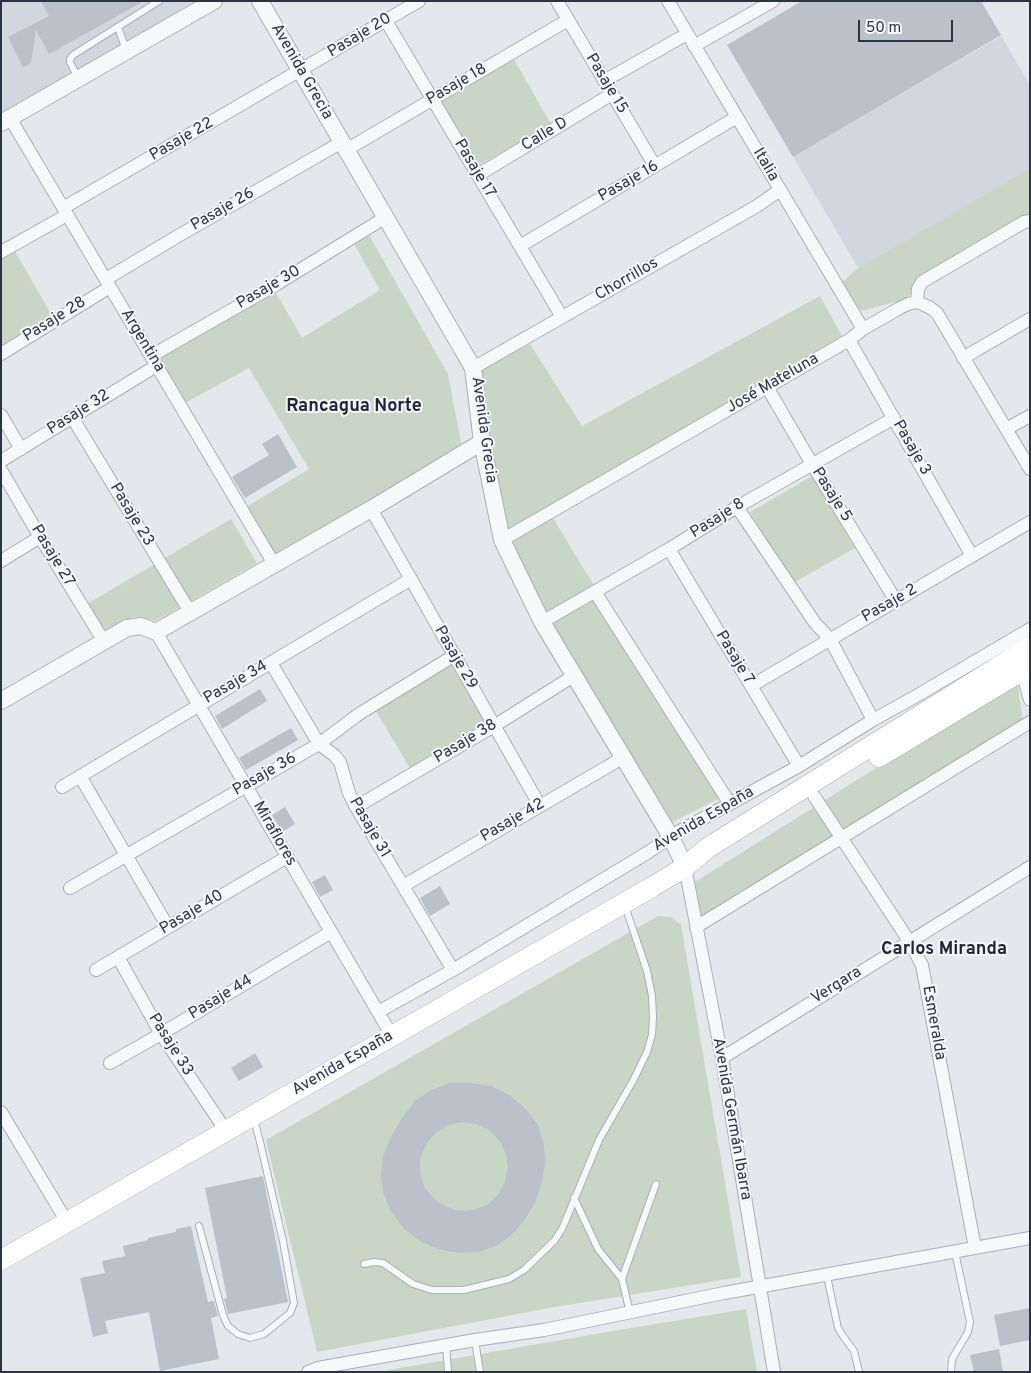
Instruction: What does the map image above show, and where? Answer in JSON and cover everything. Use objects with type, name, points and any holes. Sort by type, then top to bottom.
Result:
[{"type":"main road","name":"Avenida España","points":[[685,867],[693,866],[711,857],[814,796],[1024,660]]},
{"type":"main road","name":"Avenida España","points":[[1,1260],[624,903],[685,867],[709,847],[1024,660]]},
{"type":"street","points":[[6,121],[214,1]]},
{"type":"street","name":"Avenida Grecia","points":[[260,1],[474,368],[482,442],[502,540],[542,622],[671,837],[685,867]]},
{"type":"street","name":"Pasaje 20","points":[[301,71],[419,1]]},
{"type":"street","name":"Pasaje 15","points":[[557,1],[655,166]]},
{"type":"street","name":"Italia","points":[[668,1],[863,329]]},
{"type":"street","points":[[694,46],[773,1]]},
{"type":"street","name":"Pasaje 18","points":[[344,146],[433,100],[568,20]]},
{"type":"street","name":"Pasaje 17","points":[[386,21],[562,317]]},
{"type":"street","points":[[604,82],[687,34]]},
{"type":"street","name":"Pasaje 22","points":[[1,252],[65,211],[301,71]]},
{"type":"street","name":"Calle D","points":[[478,175],[612,94]]},
{"type":"street","name":"Pasaje 16","points":[[520,246],[737,117]]},
{"type":"street","name":"Argentina","points":[[6,121],[65,211],[274,564]]},
{"type":"street","name":"Pasaje 26","points":[[108,283],[178,236],[344,146]]},
{"type":"street","name":"Chorrillos","points":[[474,368],[757,206],[780,190]]},
{"type":"street","name":"Pasaje 30","points":[[154,361],[386,217]]},
{"type":"street","points":[[1030,221],[1024,222],[922,282],[918,289],[917,302],[937,313],[1030,469]]},
{"type":"street","name":"Pasaje 28","points":[[1,354],[108,283]]},
{"type":"street","name":"José Mateluna","points":[[502,540],[849,340],[863,329],[908,304],[917,302]]},
{"type":"street","points":[[963,358],[1030,319]]},
{"type":"street","name":"Pasaje 3","points":[[849,340],[972,556]]},
{"type":"street","name":"Pasaje 32","points":[[1,461],[72,417],[154,361]]},
{"type":"street","name":"Pasaje 5","points":[[768,387],[812,464],[896,601]]},
{"type":"street","points":[[1,415],[21,449]]},
{"type":"street","points":[[1006,429],[1030,416]]},
{"type":"street","name":"Pasaje 23","points":[[72,417],[190,612]]},
{"type":"street","name":"Pasaje 8","points":[[542,622],[669,549],[737,507],[894,418]]},
{"type":"street","points":[[1,701],[103,640],[127,628],[134,626],[146,627],[156,632],[482,442]]},
{"type":"street","name":"Pasaje 27","points":[[1,470],[103,640]]},
{"type":"street","points":[[737,507],[815,622],[830,639],[873,720]]},
{"type":"street","name":"Pasaje 29","points":[[370,509],[540,806]]},
{"type":"street","name":"Pasaje 2","points":[[751,686],[1030,522]]},
{"type":"street","points":[[1,561],[40,537]]},
{"type":"street","name":"Pasaje 7","points":[[669,549],[799,766]]},
{"type":"street","name":"Pasaje 34","points":[[62,787],[410,579]]},
{"type":"street","points":[[595,592],[730,804]]},
{"type":"street","name":"Avenida España","points":[[378,1012],[453,970],[648,853],[671,837],[799,766],[873,720],[1030,629]]},
{"type":"street","name":"Miraflores","points":[[156,632],[392,1036]]},
{"type":"street","name":"Pasaje 36","points":[[70,888],[319,744],[359,714],[455,655]]},
{"type":"street","points":[[1024,660],[1030,700]]},
{"type":"street","name":"Pasaje 31","points":[[271,663],[319,744],[340,762],[349,793],[356,807],[453,970]]},
{"type":"street","name":"Pasaje 38","points":[[356,807],[494,726],[575,675]]},
{"type":"street","points":[[696,927],[1030,722]]},
{"type":"street","name":"Pasaje 42","points":[[403,886],[624,757]]},
{"type":"street","points":[[80,776],[168,927]]},
{"type":"street","name":"Esmeralda","points":[[814,796],[919,958],[925,976],[975,1248]]},
{"type":"street","name":"Pasaje 40","points":[[96,970],[287,856]]},
{"type":"street","name":"Avenida Germán Ibarra","points":[[685,867],[722,1058],[774,1372]]},
{"type":"street","name":"Vergara","points":[[722,1058],[1030,867]]},
{"type":"street","name":"Pasaje 44","points":[[110,1063],[162,1034],[331,932]]},
{"type":"street","name":"Pasaje 33","points":[[118,957],[162,1034],[226,1131]]},
{"type":"street","points":[[1,1112],[67,1222]]},
{"type":"street","points":[[308,1372],[318,1368],[475,1340],[544,1330],[630,1312],[1030,1238]]},
{"type":"lane","points":[[79,80],[70,62],[73,55],[159,1]]},
{"type":"lane","points":[[118,28],[127,52]]},
{"type":"lane","points":[[364,1264],[384,1263],[413,1284],[432,1290],[464,1290],[509,1279],[524,1270],[554,1240],[563,1227],[599,1140],[634,1079],[647,1052],[652,1035],[654,1017],[647,971],[624,903]]},
{"type":"lane","points":[[199,1226],[223,1315],[228,1326],[238,1334],[250,1338],[264,1334],[290,1313],[294,1303],[253,1116]]},
{"type":"lane","points":[[622,1279],[656,1184]]},
{"type":"lane","points":[[574,1198],[598,1249],[622,1279],[630,1312]]},
{"type":"lane","points":[[951,1372],[952,1359],[968,1332],[970,1322],[956,1252]]},
{"type":"lane","points":[[826,1276],[838,1328],[854,1351],[859,1372]]},
{"type":"lane","points":[[475,1340],[480,1372]]},
{"type":"lane","points":[[446,1345],[448,1372]]},
{"type":"shaded area","points":[[1,1],[194,1],[75,74],[1,113]]},
{"type":"shaded area","points":[[1001,36],[1030,85],[1030,168],[858,268],[793,157]]},
{"type":"green space","points":[[512,56],[551,124],[476,167],[437,99]]},
{"type":"green space","points":[[1030,168],[1030,221],[903,300],[861,311],[841,283],[858,268]]},
{"type":"green space","points":[[369,235],[448,374],[462,448],[275,557],[246,507],[309,469],[249,368],[185,403],[158,358],[275,291],[302,338],[380,290],[354,244]]},
{"type":"green space","points":[[12,246],[55,321],[1,354],[1,252]]},
{"type":"green space","points":[[820,296],[842,336],[547,508],[722,797],[673,822],[543,612],[507,541],[478,371],[530,344],[582,426]]},
{"type":"green space","points":[[812,476],[855,548],[793,583],[750,512]]},
{"type":"green space","points":[[231,519],[257,563],[156,621],[133,617],[104,634],[87,604]]},
{"type":"green space","points":[[452,659],[489,724],[411,770],[373,706]]},
{"type":"green space","points":[[1017,679],[1024,730],[700,929],[695,882]]},
{"type":"green space","points":[[658,916],[671,917],[681,925],[741,1277],[549,1308],[317,1352],[266,1140]]},
{"type":"green space","points":[[746,1309],[757,1372],[377,1372],[625,1329]]},
{"type":"building","points":[[41,1],[144,1],[49,54],[36,30],[31,63],[23,67],[8,37],[49,16]]},
{"type":"building","points":[[802,1],[981,1],[1001,35],[793,157],[727,45]]},
{"type":"building","points":[[278,434],[297,467],[245,498],[232,477],[269,455],[262,444]]},
{"type":"building","points":[[260,689],[267,701],[222,729],[215,716]]},
{"type":"building","points":[[291,728],[298,740],[246,770],[239,758]]},
{"type":"building","points":[[285,807],[295,824],[282,832],[272,815]]},
{"type":"building","points":[[325,875],[333,890],[320,897],[312,882]]},
{"type":"building","points":[[440,886],[450,904],[430,916],[420,898]]},
{"type":"building","points":[[255,1053],[263,1067],[239,1081],[231,1068]]},
{"type":"building","points":[[450,1083],[491,1086],[509,1095],[525,1108],[538,1125],[544,1144],[545,1162],[542,1182],[536,1201],[525,1220],[511,1235],[496,1246],[479,1252],[459,1253],[438,1249],[420,1241],[403,1228],[391,1211],[383,1193],[381,1176],[383,1157],[391,1137],[415,1101],[431,1090]],"holes":[[[462,1122],[476,1124],[489,1130],[500,1141],[506,1154],[508,1168],[505,1182],[498,1195],[487,1205],[473,1210],[459,1211],[445,1206],[433,1198],[424,1186],[420,1172],[420,1158],[426,1144],[435,1133],[447,1126]]]},
{"type":"building","points":[[263,1176],[288,1302],[228,1314],[224,1299],[227,1298],[205,1188]]},
{"type":"building","points":[[191,1226],[208,1302],[214,1301],[218,1316],[211,1318],[219,1359],[160,1371],[149,1312],[105,1321],[108,1333],[93,1337],[80,1278],[105,1273],[102,1261],[125,1256],[123,1246],[176,1232],[176,1229]]},
{"type":"building","points":[[1030,1308],[1030,1340],[1000,1346],[994,1315]]},
{"type":"building","points":[[999,1349],[1003,1372],[974,1372],[970,1355]]},
{"type":"district","name":"Rancagua Norte","points":[[354,407]]},
{"type":"district","name":"Carlos Miranda","points":[[944,950]]}]
